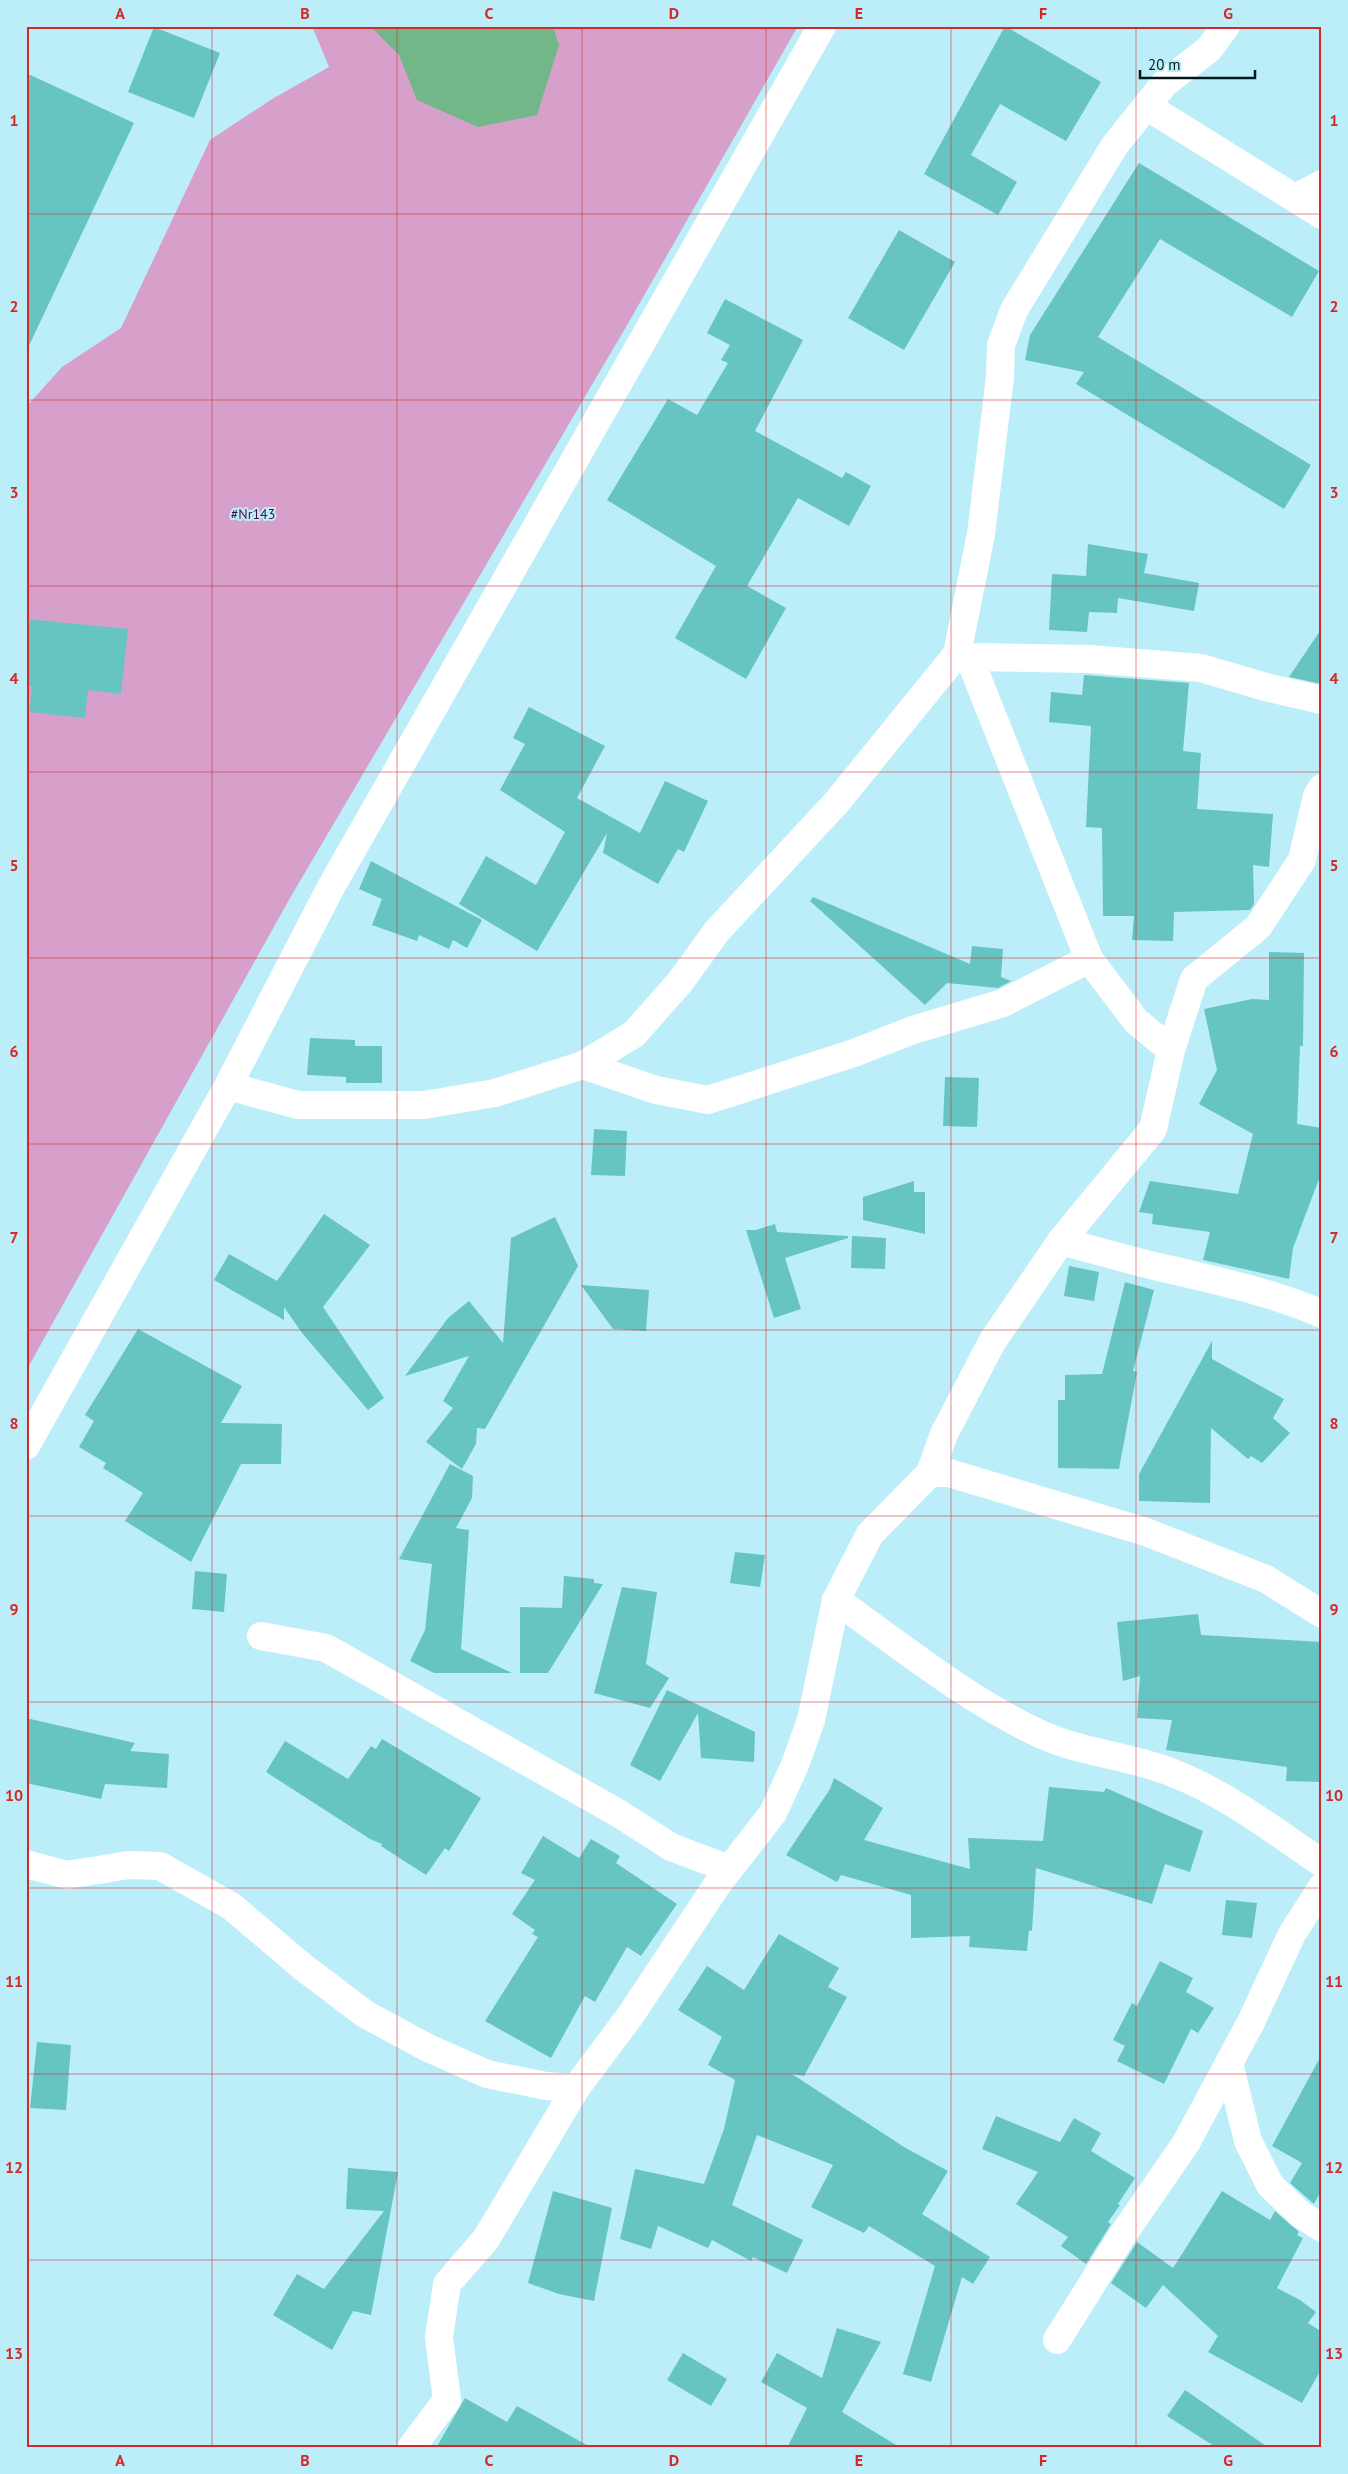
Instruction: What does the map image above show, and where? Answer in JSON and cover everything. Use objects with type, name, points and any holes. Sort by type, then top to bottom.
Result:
[{"type":"street","points":[[26,1446],[228,1086],[331,887],[822,26]]},
{"type":"street","points":[[1171,1050],[1136,1021],[1089,959],[963,655],[982,534],[1002,345],[1014,310],[1115,145],[1148,108],[1164,84],[1209,49],[1226,26]]},
{"type":"street","points":[[1148,108],[1322,215]]},
{"type":"street","points":[[1295,198],[1322,184]]},
{"type":"street","points":[[228,1086],[298,1105],[424,1105],[495,1093],[583,1065],[634,1034],[680,982],[717,931],[836,803],[963,655]]},
{"type":"street","points":[[963,655],[1089,659],[1202,668],[1269,688],[1322,700]]},
{"type":"street","points":[[411,2448],[447,2400],[439,2338],[448,2284],[486,2238],[576,2088],[630,2016],[668,1956],[729,1869],[773,1813],[795,1765],[810,1720],[836,1600],[870,1534],[930,1473],[944,1434],[992,1342],[1062,1241],[1153,1129],[1171,1050],[1194,979],[1258,927],[1302,860],[1317,796],[1322,788]]},
{"type":"street","points":[[583,1065],[656,1090],[708,1100],[854,1053],[913,1030],[1003,1003],[1089,959]]},
{"type":"street","points":[[1062,1241],[1172,1270],[1224,1281],[1303,1306],[1322,1314]]},
{"type":"street","points":[[930,1473],[949,1473],[1146,1532],[1266,1579],[1322,1614]]},
{"type":"street","points":[[836,1600],[953,1683],[1032,1731],[1083,1749],[1172,1773],[1228,1801],[1322,1863]]},
{"type":"street","points":[[261,1636],[326,1648],[618,1813],[671,1847],[729,1869]]},
{"type":"street","points":[[26,1864],[67,1875],[129,1865],[160,1866],[231,1906],[303,1967],[365,2014],[428,2048],[487,2074],[546,2086],[576,2088]]},
{"type":"street","points":[[1057,2340],[1122,2236],[1186,2143],[1229,2063],[1292,1934],[1322,1887]]},
{"type":"street","points":[[1229,2063],[1248,2141],[1270,2185],[1300,2214],[1322,2228]]},
{"type":"green space","name":"#Nr143","points":[[312,26],[798,26],[626,327],[290,898],[26,1371],[26,407],[62,367],[121,328],[210,140],[272,99],[329,67]]},
{"type":"shaded area","points":[[370,26],[553,26],[559,45],[537,115],[478,127],[417,100],[399,55]]},
{"type":"building","points":[[1005,26],[1101,82],[1066,141],[1000,104],[971,155],[1017,182],[998,215],[924,174]]},
{"type":"building","points":[[154,27],[220,53],[194,118],[128,92]]},
{"type":"building","points":[[26,73],[134,123],[26,352]]},
{"type":"building","points":[[1139,163],[1319,271],[1292,317],[1160,239],[1098,337],[1311,465],[1284,509],[1076,384],[1084,372],[1025,360],[1030,335]]},
{"type":"building","points":[[899,230],[955,262],[904,350],[848,318]]},
{"type":"building","points":[[725,299],[803,340],[755,431],[842,478],[846,472],[871,486],[849,526],[798,498],[747,586],[786,608],[746,679],[675,638],[716,566],[607,500],[668,399],[697,415],[728,363],[721,360],[730,345],[707,333]]},
{"type":"building","points":[[1088,544],[1148,554],[1144,573],[1199,583],[1194,611],[1118,598],[1117,613],[1089,612],[1087,632],[1049,630],[1052,574],[1086,576]]},
{"type":"building","points":[[26,619],[128,629],[121,694],[88,690],[85,718],[29,712],[32,686],[26,685]]},
{"type":"building","points":[[1322,628],[1322,684],[1289,677]]},
{"type":"building","points":[[1084,675],[1189,683],[1183,751],[1201,753],[1197,809],[1273,814],[1269,867],[1253,865],[1254,904],[1250,910],[1174,912],[1173,941],[1132,940],[1134,916],[1103,916],[1102,828],[1086,827],[1091,726],[1049,722],[1051,692],[1082,695]]},
{"type":"building","points":[[529,707],[605,746],[577,798],[640,833],[665,781],[708,801],[684,852],[678,849],[658,884],[603,853],[607,833],[537,951],[459,904],[486,856],[536,885],[565,832],[500,790],[525,744],[513,738]]},
{"type":"building","points":[[371,861],[482,920],[467,948],[453,940],[449,949],[419,935],[417,941],[372,925],[382,899],[359,889]]},
{"type":"building","points":[[813,897],[970,964],[972,946],[1003,949],[1001,977],[1011,981],[998,988],[947,983],[925,1005],[810,901]]},
{"type":"building","points":[[1269,952],[1304,953],[1303,1046],[1300,1046],[1297,1124],[1322,1128],[1322,1171],[1293,1248],[1289,1279],[1203,1260],[1210,1232],[1152,1224],[1153,1214],[1139,1212],[1150,1181],[1238,1194],[1253,1134],[1199,1104],[1217,1070],[1204,1009],[1252,999],[1269,1000]]},
{"type":"building","points":[[310,1038],[355,1040],[355,1046],[382,1046],[382,1083],[346,1083],[346,1077],[307,1075]]},
{"type":"building","points":[[945,1077],[979,1078],[977,1127],[943,1126]]},
{"type":"building","points":[[594,1129],[627,1131],[625,1176],[591,1175]]},
{"type":"building","points":[[914,1181],[914,1192],[925,1192],[925,1234],[863,1220],[863,1197]]},
{"type":"building","points":[[324,1214],[370,1245],[323,1307],[384,1398],[368,1410],[302,1333],[284,1307],[284,1320],[214,1280],[229,1254],[277,1281]]},
{"type":"building","points":[[555,1217],[578,1266],[485,1429],[477,1428],[476,1444],[462,1469],[426,1442],[453,1408],[443,1401],[469,1356],[405,1376],[448,1318],[469,1301],[503,1343],[511,1238]]},
{"type":"building","points":[[775,1224],[777,1232],[848,1236],[848,1238],[785,1258],[801,1309],[774,1318],[746,1230],[756,1230]]},
{"type":"building","points":[[852,1236],[886,1238],[885,1269],[851,1268]]},
{"type":"building","points":[[1069,1266],[1099,1272],[1094,1301],[1064,1296]]},
{"type":"building","points":[[1125,1282],[1154,1290],[1133,1371],[1137,1372],[1119,1469],[1058,1468],[1058,1400],[1065,1400],[1065,1375],[1102,1374]]},
{"type":"building","points":[[581,1285],[649,1290],[646,1331],[613,1329]]},
{"type":"building","points":[[138,1329],[242,1386],[221,1423],[282,1424],[281,1464],[241,1464],[191,1562],[125,1521],[143,1493],[103,1468],[106,1463],[79,1447],[94,1421],[85,1415]]},
{"type":"building","points":[[1212,1341],[1212,1359],[1284,1399],[1273,1418],[1290,1433],[1262,1463],[1251,1456],[1248,1459],[1211,1428],[1210,1503],[1139,1501],[1139,1474]]},
{"type":"building","points":[[450,1464],[473,1476],[472,1498],[456,1528],[469,1530],[461,1649],[512,1673],[434,1673],[410,1661],[425,1630],[432,1564],[399,1559]]},
{"type":"building","points":[[735,1552],[765,1555],[760,1587],[730,1583]]},
{"type":"building","points":[[195,1571],[227,1574],[224,1612],[192,1609]]},
{"type":"building","points":[[564,1576],[594,1579],[594,1583],[603,1584],[548,1673],[520,1673],[520,1607],[562,1608]]},
{"type":"building","points":[[622,1587],[657,1592],[646,1664],[669,1678],[650,1708],[594,1693]]},
{"type":"building","points":[[1198,1614],[1201,1635],[1322,1642],[1322,1782],[1286,1781],[1287,1767],[1166,1750],[1172,1720],[1137,1718],[1140,1676],[1123,1681],[1117,1622]]},
{"type":"building","points":[[667,1690],[755,1732],[754,1762],[701,1758],[698,1713],[660,1781],[630,1765]]},
{"type":"building","points":[[26,1718],[135,1743],[130,1751],[169,1754],[167,1788],[105,1784],[101,1799],[26,1783]]},
{"type":"building","points":[[382,1739],[481,1798],[449,1851],[445,1848],[426,1875],[381,1846],[382,1844],[370,1839],[266,1772],[285,1741],[348,1779],[371,1746],[376,1749]]},
{"type":"building","points":[[834,1778],[883,1808],[864,1840],[970,1869],[968,1838],[1043,1841],[1049,1787],[1104,1792],[1106,1788],[1203,1831],[1190,1872],[1165,1864],[1152,1904],[1036,1868],[1032,1931],[1029,1930],[1027,1951],[969,1947],[970,1936],[911,1938],[911,1895],[841,1875],[837,1882],[786,1855],[830,1789]]},
{"type":"building","points":[[543,1836],[579,1858],[591,1839],[620,1856],[616,1863],[677,1904],[641,1956],[627,1947],[595,2002],[585,1996],[551,2058],[485,2021],[538,1937],[532,1934],[535,1930],[512,1914],[535,1880],[521,1873]]},
{"type":"building","points":[[1226,1900],[1257,1903],[1252,1938],[1222,1935]]},
{"type":"building","points":[[779,1934],[839,1968],[828,1987],[847,1997],[804,2076],[792,2074],[904,2147],[948,2171],[922,2214],[990,2257],[973,2284],[962,2277],[931,2382],[903,2374],[935,2266],[869,2226],[864,2233],[811,2207],[833,2165],[757,2135],[732,2205],[803,2240],[787,2273],[753,2257],[751,2261],[712,2240],[708,2248],[658,2226],[651,2249],[620,2239],[635,2169],[704,2184],[724,2129],[735,2080],[708,2065],[722,2037],[678,2010],[707,1966],[744,1990]]},
{"type":"building","points":[[1160,1961],[1193,1978],[1186,1992],[1214,2008],[1198,2033],[1191,2029],[1164,2084],[1117,2061],[1125,2046],[1113,2040],[1132,2003],[1137,2006]]},
{"type":"building","points":[[37,2042],[71,2045],[66,2110],[30,2108]]},
{"type":"building","points":[[1322,2054],[1322,2189],[1314,2204],[1290,2183],[1302,2163],[1272,2146]]},
{"type":"building","points":[[996,2116],[1060,2142],[1074,2118],[1101,2133],[1091,2151],[1135,2178],[1108,2222],[1111,2224],[1086,2264],[1061,2246],[1068,2237],[1016,2204],[1038,2172],[982,2149]]},
{"type":"building","points":[[348,2168],[398,2172],[371,2315],[353,2311],[332,2350],[273,2315],[297,2274],[324,2289],[384,2211],[346,2209]]},
{"type":"building","points":[[553,2191],[612,2208],[594,2301],[559,2294],[528,2283]]},
{"type":"building","points":[[1222,2191],[1270,2220],[1275,2211],[1299,2232],[1297,2235],[1303,2238],[1277,2288],[1300,2300],[1316,2312],[1308,2323],[1322,2332],[1322,2368],[1302,2403],[1208,2352],[1218,2336],[1163,2285],[1146,2308],[1111,2283],[1137,2242],[1173,2268]]},
{"type":"building","points":[[837,2328],[881,2342],[842,2412],[901,2448],[787,2448],[807,2408],[761,2382],[777,2353],[822,2378]]},
{"type":"building","points":[[683,2353],[727,2379],[711,2406],[667,2380]]},
{"type":"building","points":[[1185,2390],[1269,2448],[1217,2448],[1167,2416]]},
{"type":"building","points":[[465,2398],[507,2422],[517,2406],[592,2448],[436,2448]]}]
